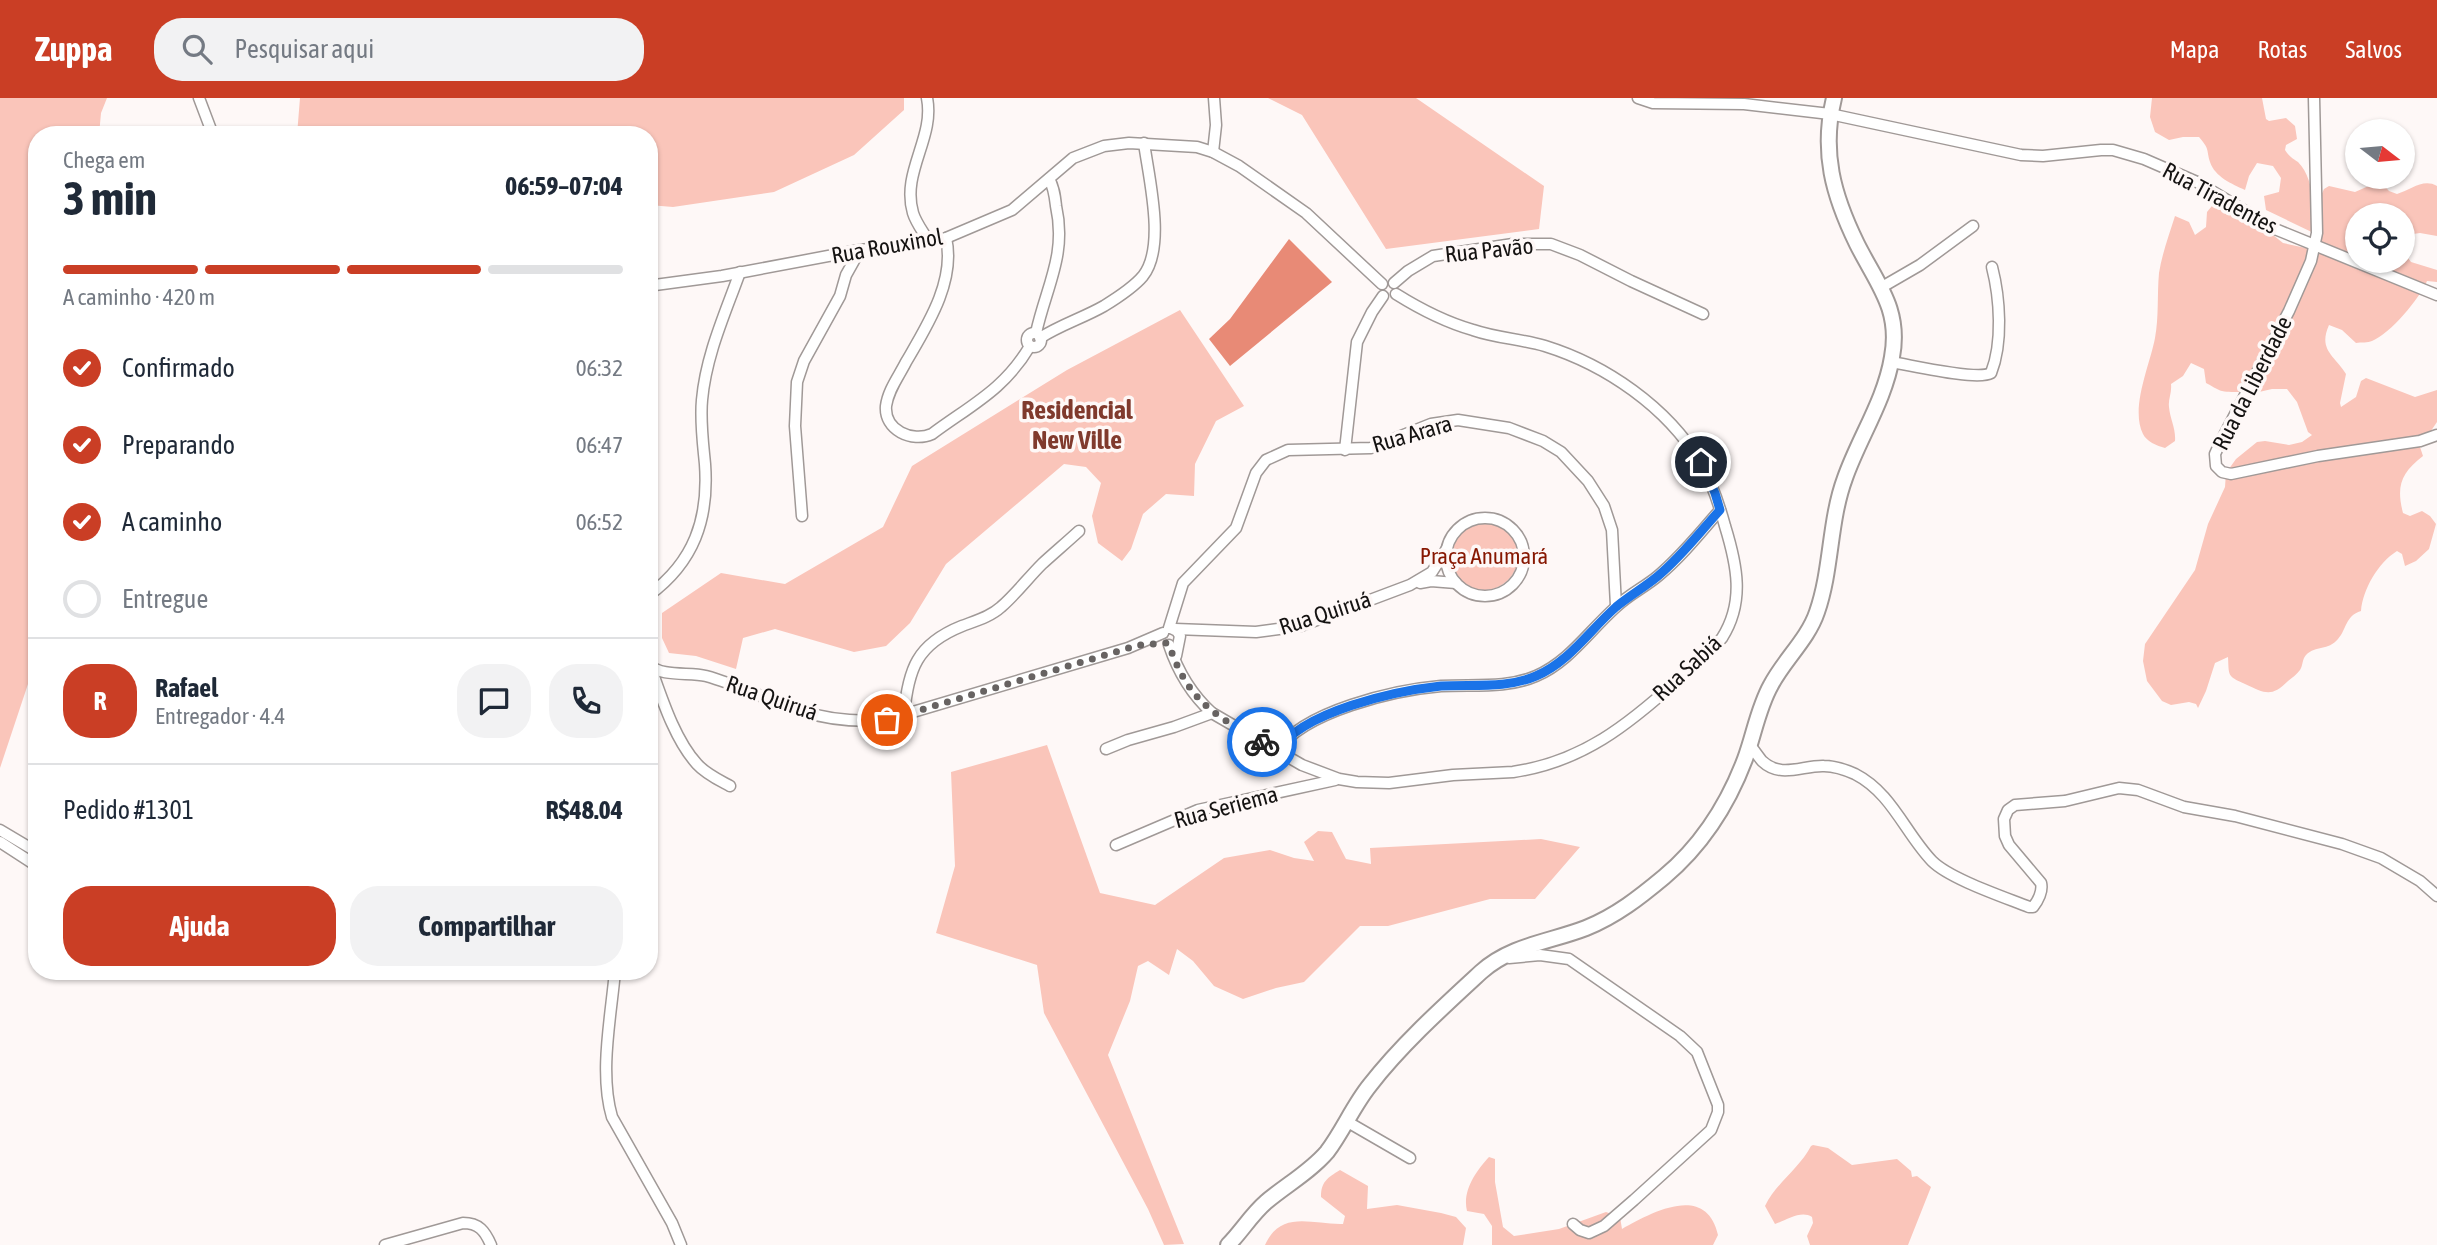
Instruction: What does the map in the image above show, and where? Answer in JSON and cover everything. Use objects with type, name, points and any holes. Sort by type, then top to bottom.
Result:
[{"type":"main road","points":[[1228,1245],[1263,1205],[1321,1158],[1356,1103],[1384,1068],[1483,970],[1513,950],[1568,934],[1609,918],[1631,904],[1669,873],[1717,818],[1736,779],[1771,684],[1816,617],[1822,596],[1836,507],[1891,362],[1895,340],[1893,321],[1882,287],[1857,243],[1836,193],[1828,163],[1827,142],[1834,98]]},
{"type":"street","points":[[198,98],[209,126]]},
{"type":"street","points":[[927,98],[928,121],[909,188],[913,215],[929,242]]},
{"type":"street","points":[[1213,152],[1216,125],[1214,98]]},
{"type":"street","name":"Rua Tiradentes","points":[[1637,98],[1653,103],[1744,104],[1830,114],[2021,155],[2043,156],[2101,150],[2127,153],[2197,182],[2259,220],[2437,295]]},
{"type":"street","points":[[2314,98],[2317,188],[2315,244]]},
{"type":"street","points":[[1033,338],[1102,307],[1137,283],[1147,270],[1153,255],[1154,223],[1144,143]]},
{"type":"street","name":"Rua Rouxinol","points":[[658,285],[946,238],[1012,209],[1073,158],[1104,146],[1144,143],[1186,145],[1213,152],[1239,166],[1297,205],[1382,285]]},
{"type":"street","points":[[946,238],[949,252],[945,281],[928,323],[887,402],[888,418],[899,432],[919,437],[932,434],[993,392],[1013,370],[1033,338],[1055,273],[1059,250],[1055,198],[1049,180]]},
{"type":"street","points":[[1036,191],[1055,198]]},
{"type":"street","points":[[1882,287],[1920,265],[1973,226]]},
{"type":"street","name":"Rua Pavão","points":[[1395,289],[1414,267],[1433,256],[1513,244],[1551,244],[1580,255],[1703,314]]},
{"type":"street","name":"Rua da Liberdade","points":[[2315,244],[2306,277],[2220,443],[2214,460],[2218,469],[2231,474],[2318,456],[2420,441],[2437,435]]},
{"type":"street","points":[[802,516],[795,426],[797,382],[804,361],[840,296],[846,275],[860,250]]},
{"type":"street","points":[[837,254],[846,275]]},
{"type":"street","points":[[1891,362],[1964,374],[1984,376],[1991,373],[1999,313],[1992,267]]},
{"type":"street","points":[[658,587],[676,572],[689,553],[699,530],[705,489],[701,401],[709,356],[740,272]]},
{"type":"street","points":[[722,276],[729,300]]},
{"type":"street","points":[[1389,281],[1395,289],[1389,298],[1383,296],[1382,285],[1389,281]]},
{"type":"street","name":"Rua Sabiá","points":[[1171,636],[1175,663],[1201,703],[1212,713],[1317,772],[1357,782],[1389,783],[1536,769],[1574,755],[1606,738],[1667,689],[1722,638],[1729,626],[1737,600],[1738,582],[1720,510],[1709,478],[1690,446],[1659,412],[1589,364],[1561,351],[1474,331],[1442,319],[1395,289]]},
{"type":"street","points":[[1345,450],[1357,342],[1371,312],[1383,296]]},
{"type":"street","name":"Rua Arara","points":[[1171,636],[1179,591],[1189,575],[1236,528],[1256,473],[1266,460],[1288,450],[1345,450],[1381,446],[1431,424],[1458,420],[1509,428],[1543,441],[1570,460],[1588,481],[1604,506],[1614,543],[1616,606]]},
{"type":"street","points":[[1277,751],[1284,741],[1301,729],[1327,715],[1367,700],[1422,689],[1498,685],[1537,676],[1574,650],[1616,606],[1669,566],[1720,510]]},
{"type":"street","points":[[1472,520],[1498,520],[1510,527],[1519,537],[1524,563],[1511,586],[1499,594],[1473,594],[1456,583],[1431,580],[1410,585],[1432,572],[1447,550],[1451,537],[1460,527],[1472,520]]},
{"type":"street","points":[[904,715],[911,674],[916,661],[929,645],[941,635],[1000,608],[1079,531]]},
{"type":"street","points":[[1447,550],[1448,569],[1456,583]]},
{"type":"street","name":"Rua Quiruá","points":[[658,668],[702,675],[747,689],[802,712],[865,721],[887,720],[1197,630],[1256,632],[1301,626],[1410,585]]},
{"type":"street","points":[[658,689],[667,713],[690,754],[703,770],[730,786]]},
{"type":"street","points":[[1106,749],[1183,724],[1201,703]]},
{"type":"street","points":[[1188,720],[1212,713]]},
{"type":"street","points":[[1749,744],[1763,762],[1772,767],[1796,771],[1822,765],[1854,774],[1868,782],[1886,799],[1938,866],[2029,907],[2036,903],[2041,883],[2009,845],[2005,836],[2004,819],[2008,810],[2015,805],[2065,802],[2119,788],[2138,790],[2184,807],[2235,816],[2350,847],[2388,862],[2420,881],[2437,896]]},
{"type":"street","name":"Rua Seriema","points":[[1116,845],[1198,810],[1339,779]]},
{"type":"street","points":[[0,830],[28,847]]},
{"type":"street","points":[[0,842],[28,860]]},
{"type":"street","points":[[1498,959],[1556,956],[1578,965],[1694,1047],[1716,1098],[1718,1112],[1711,1130],[1634,1200],[1598,1230],[1589,1233],[1573,1224]]},
{"type":"street","points":[[614,980],[607,1072],[609,1106],[612,1117],[672,1223],[681,1245]]},
{"type":"street","points":[[1346,1121],[1410,1158]]},
{"type":"street","points":[[386,1245],[463,1223],[472,1223],[482,1229],[491,1245]]},
{"type":"green space","points":[[0,98],[107,98],[100,126],[28,126],[28,684],[0,768]]},
{"type":"green space","points":[[300,98],[904,98],[904,110],[854,155],[774,192],[673,207],[658,206],[658,126],[298,126]]},
{"type":"green space","points":[[1268,98],[1416,98],[1544,186],[1539,229],[1386,249],[1302,115]]},
{"type":"green space","points":[[2152,98],[2262,98],[2266,119],[2269,121],[2286,118],[2295,126],[2297,139],[2286,145],[2285,150],[2304,170],[2314,200],[2319,200],[2324,189],[2329,186],[2355,192],[2362,189],[2387,189],[2397,194],[2427,183],[2437,186],[2437,236],[2415,234],[2415,203],[2345,203],[2345,273],[2415,273],[2415,263],[2437,270],[2437,282],[2427,281],[2404,315],[2372,341],[2356,343],[2342,330],[2329,325],[2325,341],[2329,352],[2346,374],[2341,407],[2356,397],[2361,381],[2366,378],[2415,397],[2437,390],[2437,422],[2420,447],[2423,456],[2405,474],[2400,488],[2403,513],[2410,516],[2422,511],[2436,524],[2429,549],[2416,561],[2405,566],[2402,554],[2397,551],[2390,556],[2373,577],[2361,611],[2349,619],[2338,639],[2306,655],[2300,670],[2277,690],[2258,690],[2232,677],[2228,657],[2215,663],[2198,708],[2196,704],[2189,702],[2171,705],[2162,701],[2147,681],[2143,661],[2145,644],[2195,570],[2208,524],[2225,487],[2226,473],[2236,459],[2257,442],[2289,445],[2302,442],[2312,435],[2308,432],[2297,402],[2287,389],[2259,392],[2255,398],[2244,393],[2222,391],[2206,383],[2204,369],[2191,363],[2183,376],[2171,384],[2169,407],[2175,441],[2165,448],[2144,437],[2140,424],[2140,399],[2155,338],[2162,259],[2175,216],[2189,222],[2195,235],[2206,227],[2207,212],[2216,201],[2258,223],[2283,243],[2315,250],[2320,236],[2266,210],[2264,196],[2279,192],[2281,178],[2273,166],[2257,163],[2245,190],[2216,172],[2199,137],[2169,140],[2155,132],[2150,117]]},
{"type":"green space","points":[[1180,310],[1244,406],[1216,421],[1195,464],[1194,496],[1166,494],[1143,514],[1131,549],[1122,561],[1098,543],[1092,516],[1101,483],[1086,467],[1064,464],[946,564],[910,623],[886,646],[854,652],[775,629],[743,638],[736,669],[696,656],[669,653],[662,638],[662,613],[721,573],[785,584],[883,527],[912,466],[1067,370]]},
{"type":"green space","name":"Praça Anumará","points":[[1484,522],[1497,525],[1508,532],[1515,543],[1518,556],[1515,569],[1508,580],[1497,587],[1484,590],[1471,587],[1460,580],[1453,569],[1450,556],[1453,543],[1460,532],[1471,525]]},
{"type":"green space","points":[[1047,745],[1100,893],[1155,905],[1224,858],[1270,850],[1314,861],[1304,842],[1318,831],[1332,832],[1346,859],[1371,864],[1370,848],[1541,839],[1580,847],[1535,899],[1490,899],[1388,926],[1360,926],[1304,982],[1243,999],[1214,986],[1193,961],[1177,949],[1169,975],[1148,961],[1138,966],[1130,1001],[1108,1055],[1184,1244],[1164,1245],[1148,1209],[1044,1013],[1037,965],[936,933],[955,866],[951,772]]},
{"type":"green space","points":[[1813,1145],[1828,1148],[1852,1165],[1897,1159],[1911,1171],[1912,1177],[1917,1176],[1931,1187],[1908,1245],[1810,1245],[1807,1236],[1813,1223],[1812,1217],[1799,1215],[1775,1224],[1765,1206]]},
{"type":"green space","points":[[1489,1157],[1495,1159],[1495,1182],[1503,1227],[1514,1236],[1559,1229],[1606,1212],[1620,1217],[1622,1229],[1676,1206],[1702,1209],[1712,1219],[1718,1235],[1713,1245],[1492,1245],[1492,1226],[1484,1214],[1467,1211],[1466,1204],[1471,1182]]},
{"type":"green space","points":[[1340,1170],[1368,1186],[1367,1209],[1397,1205],[1456,1217],[1466,1228],[1463,1245],[1265,1245],[1272,1234],[1289,1223],[1299,1221],[1343,1224],[1345,1216],[1321,1197],[1326,1181]]},
{"type":"shaded area","points":[[1289,239],[1332,282],[1230,366],[1209,339],[1230,319]]},
{"type":"way so far","points":[[887,720],[1139,645],[1166,643],[1199,701],[1212,713],[1262,742]]},
{"type":"district","name":"Residencial New Ville","points":[[1077,425]]},
{"type":"route","points":[[1262,742],[1277,751],[1289,736],[1327,715],[1382,696],[1440,687],[1498,685],[1521,681],[1545,672],[1574,650],[1616,606],[1669,566],[1720,510],[1701,462]]}]
